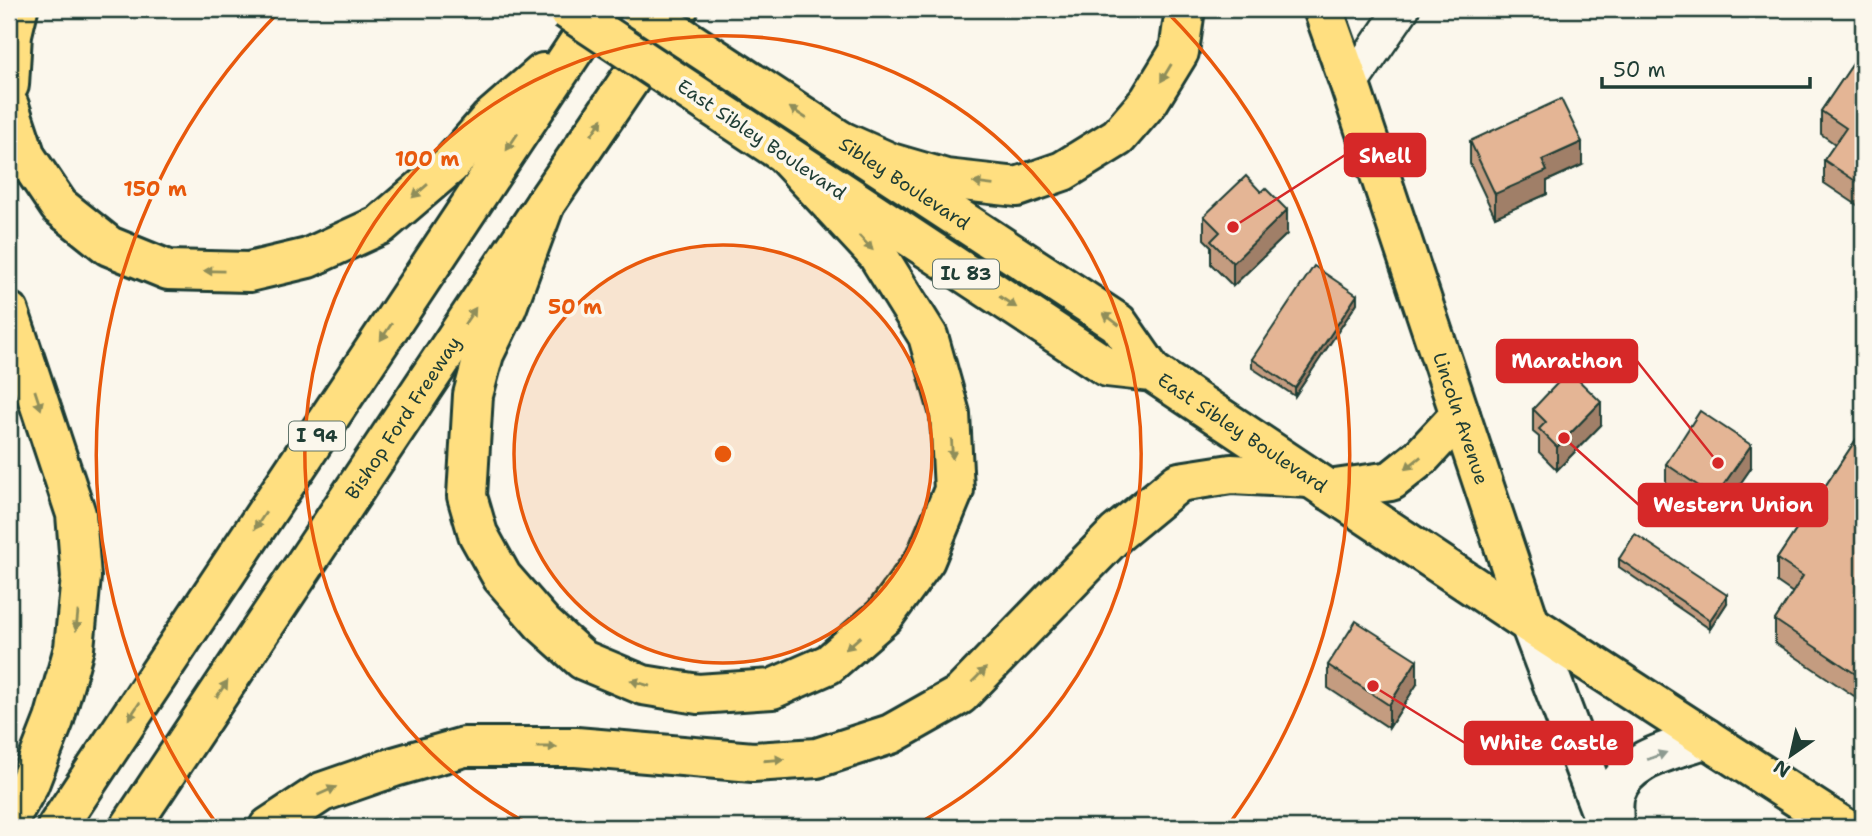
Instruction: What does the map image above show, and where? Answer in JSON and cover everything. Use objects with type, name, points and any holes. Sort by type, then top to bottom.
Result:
[{"type":"main road","points":[[9,85],[12,34],[18,9]]},
{"type":"main road","name":"East Sibley Boulevard","points":[[566,9],[1107,367],[1152,372],[1530,624],[1843,827]]},
{"type":"main road","name":"I 94","points":[[57,827],[601,9]]},
{"type":"main road","name":"Sibley Boulevard","points":[[640,9],[1118,323],[1152,372]]},
{"type":"main road","name":"Bishop Ford Freeway","points":[[130,827],[678,9]]},
{"type":"main road","points":[[839,140],[891,163],[946,179],[1017,187],[1063,171],[1118,137],[1149,102],[1179,52],[1185,9]]},
{"type":"main road","name":"Lincoln Avenue","points":[[1323,9],[1530,624]]},
{"type":"main road","points":[[9,106],[26,157],[59,206],[109,246],[169,270],[249,272],[308,258],[380,225],[450,165],[490,119],[577,44]]},
{"type":"main road","points":[[545,204],[508,307],[484,354],[473,395],[467,496],[478,534],[502,577],[543,624],[583,660],[643,685],[698,694],[772,689],[829,664],[884,616],[925,561],[954,490],[950,414],[928,336],[877,254],[787,156]]},
{"type":"main road","points":[[9,312],[76,514],[81,577],[74,648],[54,720],[29,784],[9,820]]},
{"type":"main road","points":[[269,827],[323,792],[394,767],[464,747],[576,747],[753,762],[817,758],[891,734],[960,695],[1116,534],[1179,482],[1230,474],[1319,484],[1391,481],[1421,457],[1460,415]]},
{"type":"street","points":[[1350,85],[1402,9]]},
{"type":"street","name":"Lincoln Avenue","points":[[1530,624],[1607,827]]},
{"type":"street","points":[[1614,827],[1615,794],[1628,772],[1639,763],[1706,738]]},
{"type":"building","points":[[1863,49],[1863,186],[1824,160],[1846,128],[1821,111]]},
{"type":"building","points":[[1561,99],[1582,142],[1542,160],[1547,171],[1495,194],[1470,141]]},
{"type":"building","points":[[1246,176],[1261,192],[1265,188],[1287,210],[1233,263],[1211,241],[1220,232],[1204,216]]},
{"type":"building","points":[[1314,266],[1357,295],[1295,388],[1252,359]]},
{"type":"building","points":[[1569,371],[1601,402],[1557,447],[1539,429],[1546,422],[1533,409]]},
{"type":"building","points":[[1700,411],[1751,445],[1715,497],[1666,464]]},
{"type":"building","points":[[1863,429],[1863,679],[1775,620],[1803,576],[1777,559]]},
{"type":"building","points":[[1635,534],[1727,595],[1710,620],[1619,559]]},
{"type":"building","points":[[1356,621],[1417,660],[1389,705],[1328,665]]},
{"type":"place","name":"Shell","points":[[1233,227]]},
{"type":"place","name":"Western Union","points":[[1564,438]]},
{"type":"place","name":"Marathon","points":[[1718,463]]},
{"type":"place","name":"White Castle","points":[[1373,686]]}]
